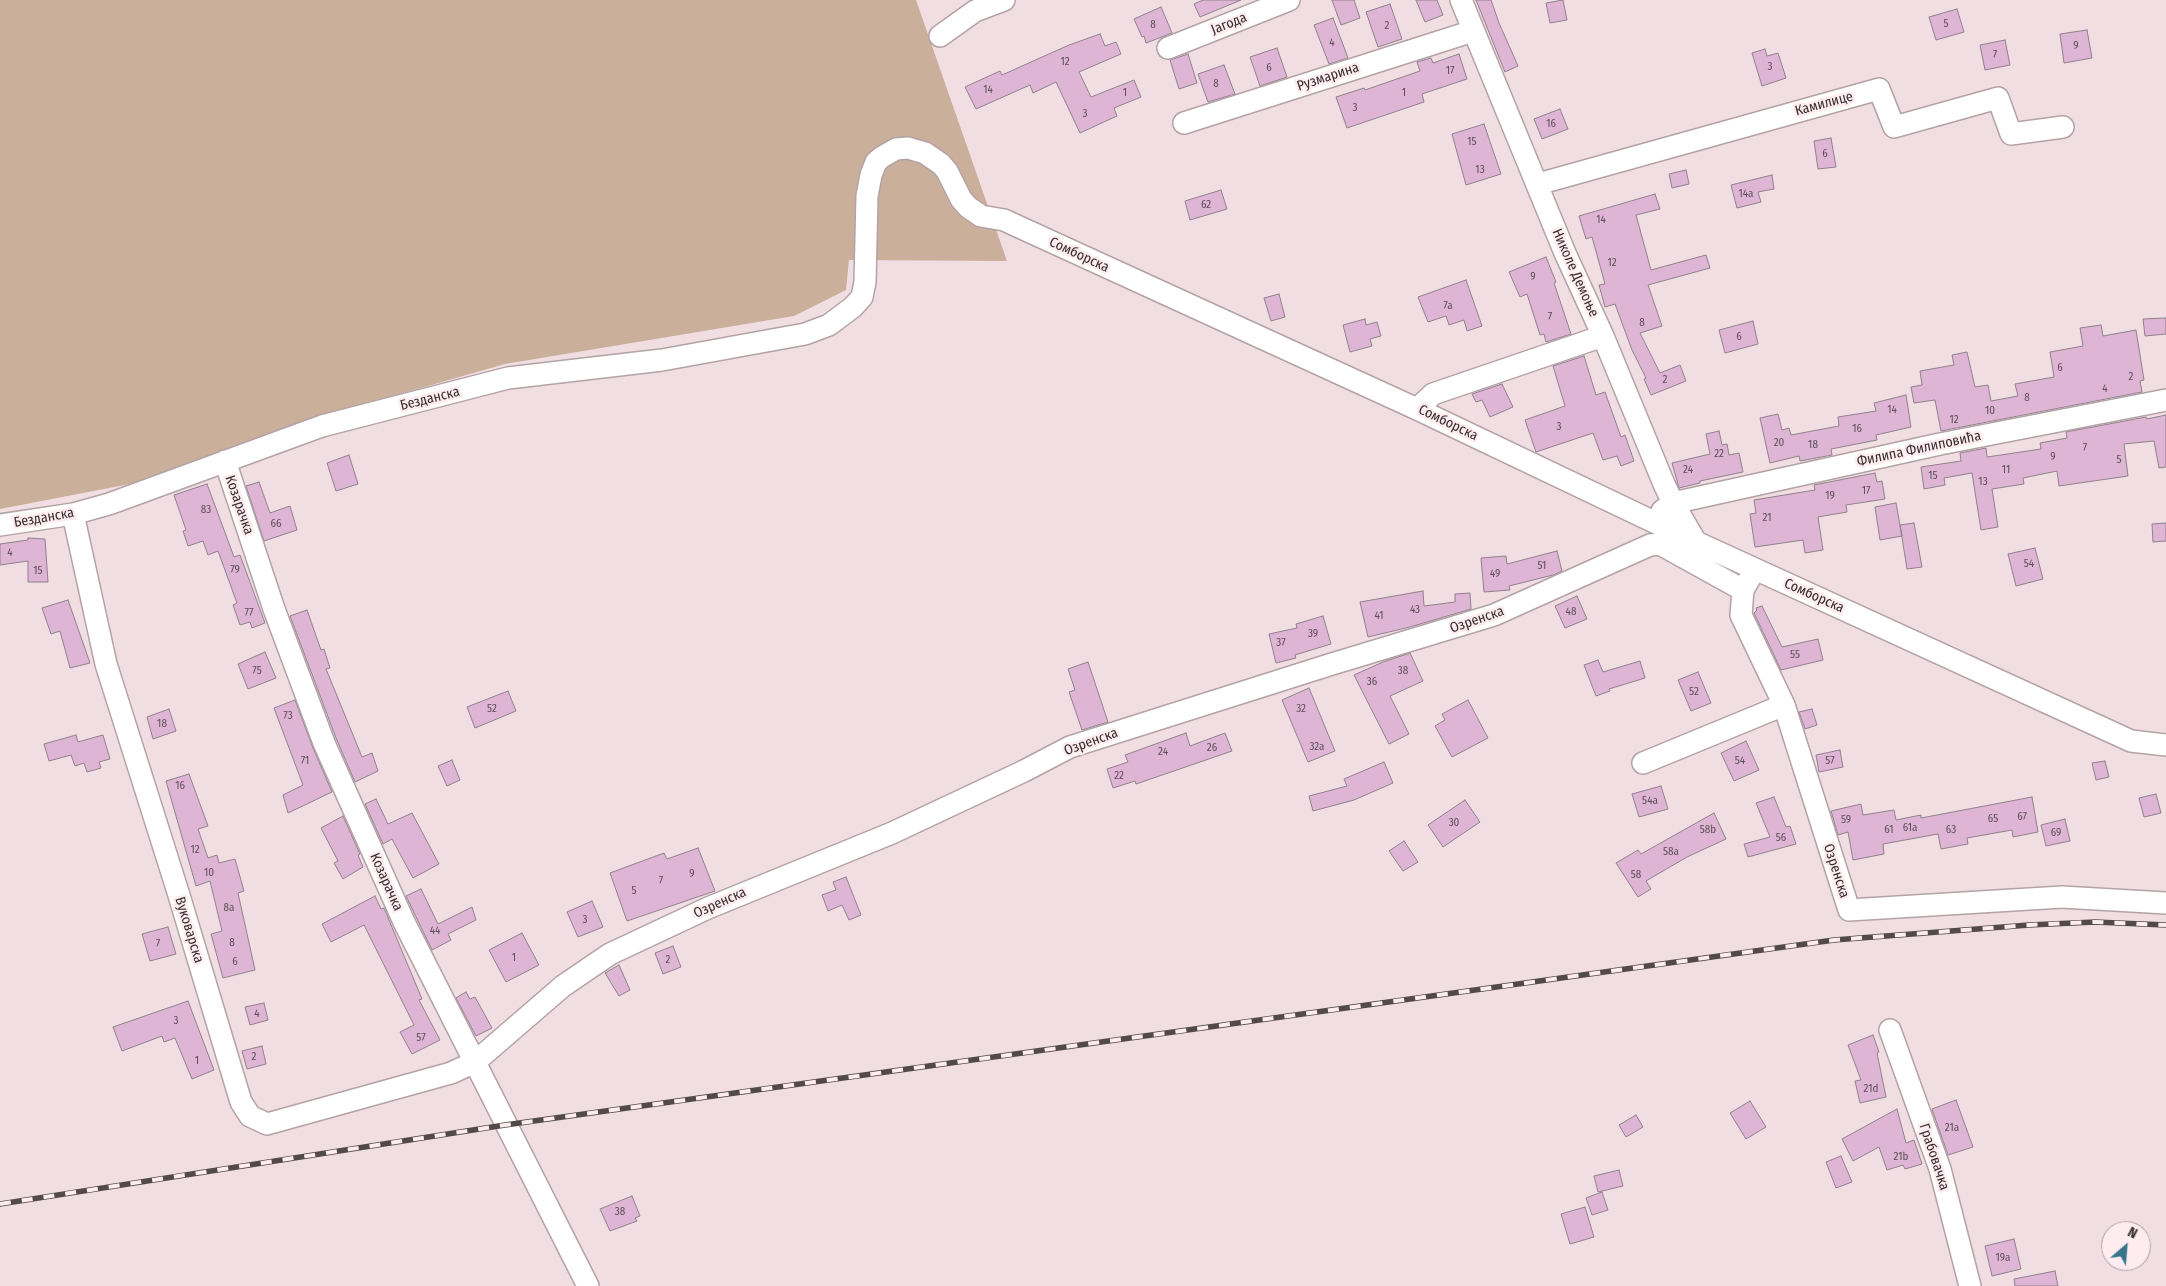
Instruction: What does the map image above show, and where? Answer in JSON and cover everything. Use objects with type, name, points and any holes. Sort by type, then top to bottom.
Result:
[{"type":"street","points":[[940,36],[975,11],[1004,0]]},
{"type":"street","name":"Јагода","points":[[1168,48],[1289,0]]},
{"type":"street","name":"Николе Демоње","points":[[1461,0],[1565,253],[1603,336],[1673,503],[1696,542]]},
{"type":"street","name":"Рузмарина","points":[[1184,123],[1473,31]]},
{"type":"street","name":"Камилице","points":[[1538,184],[1879,88],[1894,127],[1998,98],[2011,134],[2063,127]]},
{"type":"street","name":"Сомборска","points":[[862,298],[865,282],[868,196],[873,167],[889,152],[902,149],[925,153],[942,164],[961,199],[968,207],[981,216],[1004,220],[1417,409],[1648,520],[2131,741],[2166,745]]},
{"type":"street","name":"Безданска","points":[[0,525],[73,514],[117,501],[322,426],[508,378],[662,360],[805,334],[829,324],[854,307],[862,298]]},
{"type":"street","points":[[1417,409],[1433,394],[1603,336]]},
{"type":"street","name":"Филипа Филиповића","points":[[1673,503],[1940,444],[2166,400]]},
{"type":"street","name":"Козарачка","points":[[225,461],[274,609],[324,743],[404,922],[588,1286]]},
{"type":"street","points":[[1648,520],[1673,503]]},
{"type":"street","name":"Вуковарска","points":[[73,514],[106,664],[178,892],[241,1102],[250,1116],[267,1124],[451,1073],[475,1062]]},
{"type":"street","name":"Озренска","points":[[475,1062],[563,986],[610,954],[708,908],[892,833],[1024,771],[1070,747],[1494,615],[1650,545],[1660,544],[1743,590]]},
{"type":"street","name":"Озренска","points":[[1756,569],[1743,590],[1741,615],[1784,705],[1849,910],[2062,897],[2166,903]]},
{"type":"street","points":[[1643,763],[1784,705]]},
{"type":"street","name":"Грабовачка","points":[[1890,1030],[1940,1169],[1970,1286]]},
{"type":"shaded area","points":[[0,0],[916,0],[1007,261],[849,260],[846,290],[794,316],[505,364],[319,417],[135,483],[0,509]]},
{"type":"building","points":[[1203,0],[1241,0],[1200,17],[1194,4]]},
{"type":"building","points":[[1332,0],[1354,0],[1360,18],[1341,25]]},
{"type":"building","points":[[1416,0],[1437,0],[1443,15],[1425,22]]},
{"type":"building","points":[[1476,0],[1491,0],[1518,66],[1505,72]]},
{"type":"building","points":[[1563,0],[1567,20],[1550,23],[1546,3]]},
{"type":"building","points":[[1390,4],[1402,39],[1378,47],[1366,12]]},
{"type":"building","points":[[1161,7],[1172,33],[1146,43],[1134,19]]},
{"type":"building","points":[[1957,9],[1964,32],[1936,40],[1929,17]]},
{"type":"building","points":[[1333,18],[1348,58],[1329,64],[1314,25]]},
{"type":"building","points":[[2087,30],[2092,58],[2064,63],[2060,34]]},
{"type":"building","points":[[1100,34],[1105,46],[1116,42],[1121,54],[1079,72],[1091,97],[1134,80],[1141,97],[1114,108],[1117,116],[1080,133],[1056,82],[1033,93],[1030,85],[976,109],[965,87],[1000,71],[1002,75],[1069,45]]},
{"type":"building","points":[[2005,40],[2010,65],[1985,70],[1980,45]]},
{"type":"building","points":[[1277,48],[1287,77],[1260,86],[1250,57]]},
{"type":"building","points":[[1765,49],[1767,56],[1778,53],[1786,78],[1762,86],[1752,53]]},
{"type":"building","points":[[1188,54],[1197,83],[1179,89],[1170,60]]},
{"type":"building","points":[[1459,54],[1467,79],[1422,94],[1424,102],[1347,128],[1336,97],[1364,88],[1365,90],[1420,71],[1417,62],[1431,58],[1433,63]]},
{"type":"building","points":[[1224,65],[1235,94],[1208,102],[1198,74]]},
{"type":"building","points":[[1560,109],[1568,129],[1542,139],[1534,119]]},
{"type":"building","points":[[1484,124],[1501,174],[1466,185],[1452,134]]},
{"type":"building","points":[[1831,138],[1836,167],[1818,169],[1814,141]]},
{"type":"building","points":[[1686,170],[1689,184],[1672,188],[1669,174]]},
{"type":"building","points":[[1772,175],[1774,189],[1758,192],[1761,202],[1737,208],[1731,185]]},
{"type":"building","points":[[1221,190],[1227,209],[1190,220],[1185,201]]},
{"type":"building","points":[[1655,194],[1660,209],[1636,215],[1651,270],[1706,255],[1710,268],[1648,285],[1662,326],[1640,333],[1660,373],[1680,365],[1686,381],[1651,395],[1644,379],[1646,378],[1632,350],[1615,304],[1605,307],[1599,285],[1605,284],[1592,237],[1586,239],[1579,216]]},
{"type":"building","points":[[1546,257],[1556,282],[1554,283],[1571,334],[1546,342],[1544,334],[1540,335],[1527,294],[1520,297],[1509,272]]},
{"type":"building","points":[[1466,280],[1482,326],[1467,331],[1464,320],[1449,325],[1446,316],[1428,322],[1418,297]]},
{"type":"building","points":[[1279,294],[1285,317],[1271,321],[1264,298]]},
{"type":"building","points":[[2166,318],[2166,334],[2145,336],[2143,319]]},
{"type":"building","points":[[1365,319],[1366,325],[1377,322],[1381,336],[1370,339],[1372,346],[1350,352],[1343,325]]},
{"type":"building","points":[[1753,321],[1758,344],[1725,353],[1719,330]]},
{"type":"building","points":[[2101,325],[2103,336],[2136,330],[2144,380],[2140,381],[2142,392],[1941,431],[1935,400],[1914,403],[1911,387],[1922,385],[1920,371],[1954,365],[1952,355],[1967,352],[1975,387],[1988,385],[1991,401],[2018,396],[2015,384],[2054,377],[2050,352],[2083,346],[2080,328]]},
{"type":"building","points":[[1584,356],[1596,395],[1605,392],[1621,437],[1625,435],[1634,461],[1621,466],[1617,456],[1603,460],[1593,433],[1536,452],[1525,420],[1565,406],[1553,366]]},
{"type":"building","points":[[1502,384],[1513,407],[1490,417],[1482,400],[1476,402],[1472,394]]},
{"type":"building","points":[[1906,395],[1911,427],[1876,435],[1877,440],[1831,449],[1832,455],[1800,461],[1799,456],[1770,463],[1760,418],[1778,414],[1782,430],[1789,428],[1791,435],[1839,426],[1838,417],[1876,411],[1874,403]]},
{"type":"building","points":[[2166,415],[2166,467],[2159,468],[2154,441],[2124,444],[2128,476],[2059,486],[2057,471],[2023,478],[2024,484],[1992,489],[1998,527],[1981,530],[1972,473],[1944,478],[1945,485],[1924,489],[1921,467],[1961,461],[1960,453],[1986,448],[1987,457],[2041,449],[2040,443],[2067,438],[2066,432]]},
{"type":"building","points":[[1719,431],[1722,445],[1727,444],[1729,455],[1739,453],[1743,472],[1700,481],[1700,483],[1679,488],[1672,463],[1710,454],[1706,434]]},
{"type":"building","points":[[349,455],[358,484],[336,491],[327,463]]},
{"type":"building","points":[[1875,473],[1877,482],[1882,481],[1885,499],[1846,505],[1847,512],[1818,517],[1823,550],[1805,553],[1803,540],[1755,547],[1750,514],[1756,513],[1754,500],[1815,490],[1814,485]]},
{"type":"building","points":[[259,482],[270,513],[290,506],[297,530],[264,541],[246,486]]},
{"type":"building","points":[[207,484],[234,557],[240,555],[265,623],[252,628],[250,622],[240,625],[233,605],[237,603],[218,551],[208,555],[203,541],[188,546],[183,531],[186,530],[174,495]]},
{"type":"building","points":[[1896,503],[1902,536],[1880,540],[1875,507]]},
{"type":"building","points":[[1914,523],[1922,567],[1907,569],[1900,525]]},
{"type":"building","points":[[2166,523],[2166,541],[2153,542],[2152,524]]},
{"type":"building","points":[[28,538],[45,539],[48,582],[28,582],[28,561],[0,565],[0,544],[28,540]]},
{"type":"building","points":[[2035,548],[2043,579],[2016,586],[2008,554]]},
{"type":"building","points":[[1557,551],[1562,571],[1509,586],[1510,590],[1484,592],[1481,558],[1506,556],[1507,564]]},
{"type":"building","points":[[1423,591],[1424,606],[1455,602],[1455,594],[1470,593],[1471,609],[1368,637],[1360,602]]},
{"type":"building","points":[[1577,596],[1587,619],[1565,628],[1555,606]]},
{"type":"building","points":[[68,600],[90,663],[70,668],[60,631],[51,634],[42,608]]},
{"type":"building","points":[[1762,606],[1782,647],[1818,639],[1823,660],[1781,670],[1754,613],[1757,610],[1756,608]]},
{"type":"building","points":[[307,610],[321,650],[324,649],[330,668],[326,669],[362,757],[372,753],[378,771],[355,782],[336,738],[290,616]]},
{"type":"building","points":[[1323,616],[1331,644],[1295,655],[1296,658],[1276,663],[1269,634],[1297,628],[1296,624]]},
{"type":"building","points":[[265,652],[276,678],[248,689],[238,664]]},
{"type":"building","points":[[1410,653],[1423,681],[1390,696],[1409,734],[1389,744],[1354,675]]},
{"type":"building","points":[[1598,660],[1603,672],[1640,661],[1645,678],[1609,689],[1610,691],[1596,696],[1584,665]]},
{"type":"building","points":[[1088,662],[1108,722],[1082,730],[1069,692],[1075,690],[1068,669]]},
{"type":"building","points":[[1698,672],[1711,703],[1691,711],[1678,680]]},
{"type":"building","points":[[1309,688],[1335,751],[1308,762],[1282,700]]},
{"type":"building","points":[[508,691],[516,711],[475,728],[467,707]]},
{"type":"building","points":[[295,700],[332,792],[288,813],[283,795],[303,785],[274,708]]},
{"type":"building","points":[[1468,700],[1488,738],[1452,757],[1435,726],[1445,720],[1442,714]]},
{"type":"building","points":[[169,709],[176,731],[153,739],[147,717]]},
{"type":"building","points":[[1812,709],[1817,725],[1805,729],[1799,712]]},
{"type":"building","points":[[1186,733],[1190,746],[1225,733],[1232,751],[1136,784],[1135,781],[1113,788],[1107,769],[1128,762],[1125,755]]},
{"type":"building","points":[[76,735],[78,742],[103,735],[110,759],[99,762],[101,768],[87,772],[84,763],[75,766],[71,755],[49,761],[44,744]]},
{"type":"building","points":[[1746,741],[1759,770],[1734,781],[1721,753]]},
{"type":"building","points":[[1840,750],[1843,767],[1819,772],[1816,755]]},
{"type":"building","points":[[452,760],[460,780],[447,786],[438,766]]},
{"type":"building","points":[[2105,761],[2109,777],[2096,780],[2092,763]]},
{"type":"building","points":[[1384,762],[1393,783],[1354,800],[1313,811],[1309,796],[1347,786],[1344,779]]},
{"type":"building","points":[[189,774],[208,826],[198,829],[208,858],[217,855],[219,863],[235,859],[244,891],[238,893],[255,970],[223,978],[211,934],[222,931],[210,881],[196,886],[166,781]]},
{"type":"building","points":[[1661,786],[1668,809],[1639,817],[1632,794]]},
{"type":"building","points":[[2156,794],[2161,813],[2144,817],[2139,798]]},
{"type":"building","points":[[1774,797],[1786,827],[1790,826],[1796,844],[1748,857],[1744,844],[1770,837],[1756,803]]},
{"type":"building","points":[[2032,797],[2038,832],[2013,837],[2012,830],[1967,838],[1968,844],[1941,849],[1938,834],[1883,844],[1884,854],[1853,860],[1848,832],[1838,835],[1831,811],[1861,804],[1863,815],[1894,810],[1896,820],[1921,815],[1921,818]]},
{"type":"building","points":[[376,799],[388,824],[412,813],[439,864],[413,878],[392,839],[383,844],[365,804]]},
{"type":"building","points":[[1465,800],[1480,822],[1443,847],[1428,825]]},
{"type":"building","points":[[1714,813],[1726,839],[1687,857],[1646,881],[1651,889],[1638,897],[1616,863],[1638,850],[1641,854]]},
{"type":"building","points":[[343,816],[360,854],[358,855],[363,867],[343,879],[334,863],[338,861],[321,828]]},
{"type":"building","points":[[2065,819],[2070,841],[2046,846],[2041,825]]},
{"type":"building","points":[[1404,841],[1418,862],[1403,871],[1389,851]]},
{"type":"building","points":[[698,848],[715,891],[627,921],[610,873],[664,853],[667,859]]},
{"type":"building","points":[[846,877],[861,915],[849,920],[842,905],[828,911],[822,895],[836,890],[833,882]]},
{"type":"building","points":[[421,889],[438,924],[472,907],[476,920],[448,934],[451,940],[432,950],[406,896]]},
{"type":"building","points":[[375,896],[381,909],[384,908],[422,999],[419,1000],[440,1040],[412,1054],[400,1032],[414,1025],[364,925],[331,942],[322,924]]},
{"type":"building","points":[[592,901],[603,927],[578,937],[567,912]]},
{"type":"building","points":[[168,927],[176,954],[150,961],[142,934]]},
{"type":"building","points":[[522,933],[539,965],[506,982],[489,950]]},
{"type":"building","points":[[673,946],[681,967],[663,974],[655,953]]},
{"type":"building","points":[[619,965],[630,990],[619,996],[605,973]]},
{"type":"building","points":[[466,992],[470,999],[475,997],[492,1028],[476,1036],[456,998]]},
{"type":"building","points":[[188,1001],[214,1070],[192,1079],[175,1038],[164,1042],[162,1036],[122,1051],[113,1027]]},
{"type":"building","points":[[264,1003],[268,1020],[250,1025],[245,1007]]},
{"type":"building","points":[[1873,1035],[1879,1052],[1877,1053],[1886,1097],[1860,1103],[1855,1081],[1861,1080],[1848,1045]]},
{"type":"building","points":[[262,1046],[266,1064],[247,1069],[242,1051]]},
{"type":"building","points":[[1956,1100],[1973,1147],[1948,1155],[1932,1109]]},
{"type":"building","points":[[1750,1101],[1766,1127],[1746,1139],[1730,1113]]},
{"type":"building","points":[[1897,1109],[1906,1143],[1914,1140],[1922,1164],[1905,1169],[1903,1165],[1887,1170],[1879,1147],[1853,1161],[1842,1139]]},
{"type":"building","points":[[1636,1115],[1643,1127],[1626,1137],[1619,1125]]},
{"type":"building","points":[[1841,1156],[1852,1182],[1836,1188],[1826,1162]]},
{"type":"building","points":[[1619,1170],[1623,1186],[1598,1192],[1594,1176]]},
{"type":"building","points":[[1602,1192],[1608,1210],[1592,1215],[1586,1198]]},
{"type":"building","points":[[632,1196],[640,1216],[635,1218],[637,1221],[610,1231],[600,1209]]},
{"type":"building","points":[[1585,1207],[1594,1237],[1570,1244],[1561,1214]]},
{"type":"building","points":[[2014,1239],[2021,1269],[1992,1276],[1985,1246]]},
{"type":"building","points":[[2055,1271],[2058,1286],[2015,1286],[2014,1279]]},
{"type":"railway","points":[[0,1204],[505,1125],[1834,940],[2029,925],[2095,922],[2166,925]]}]
